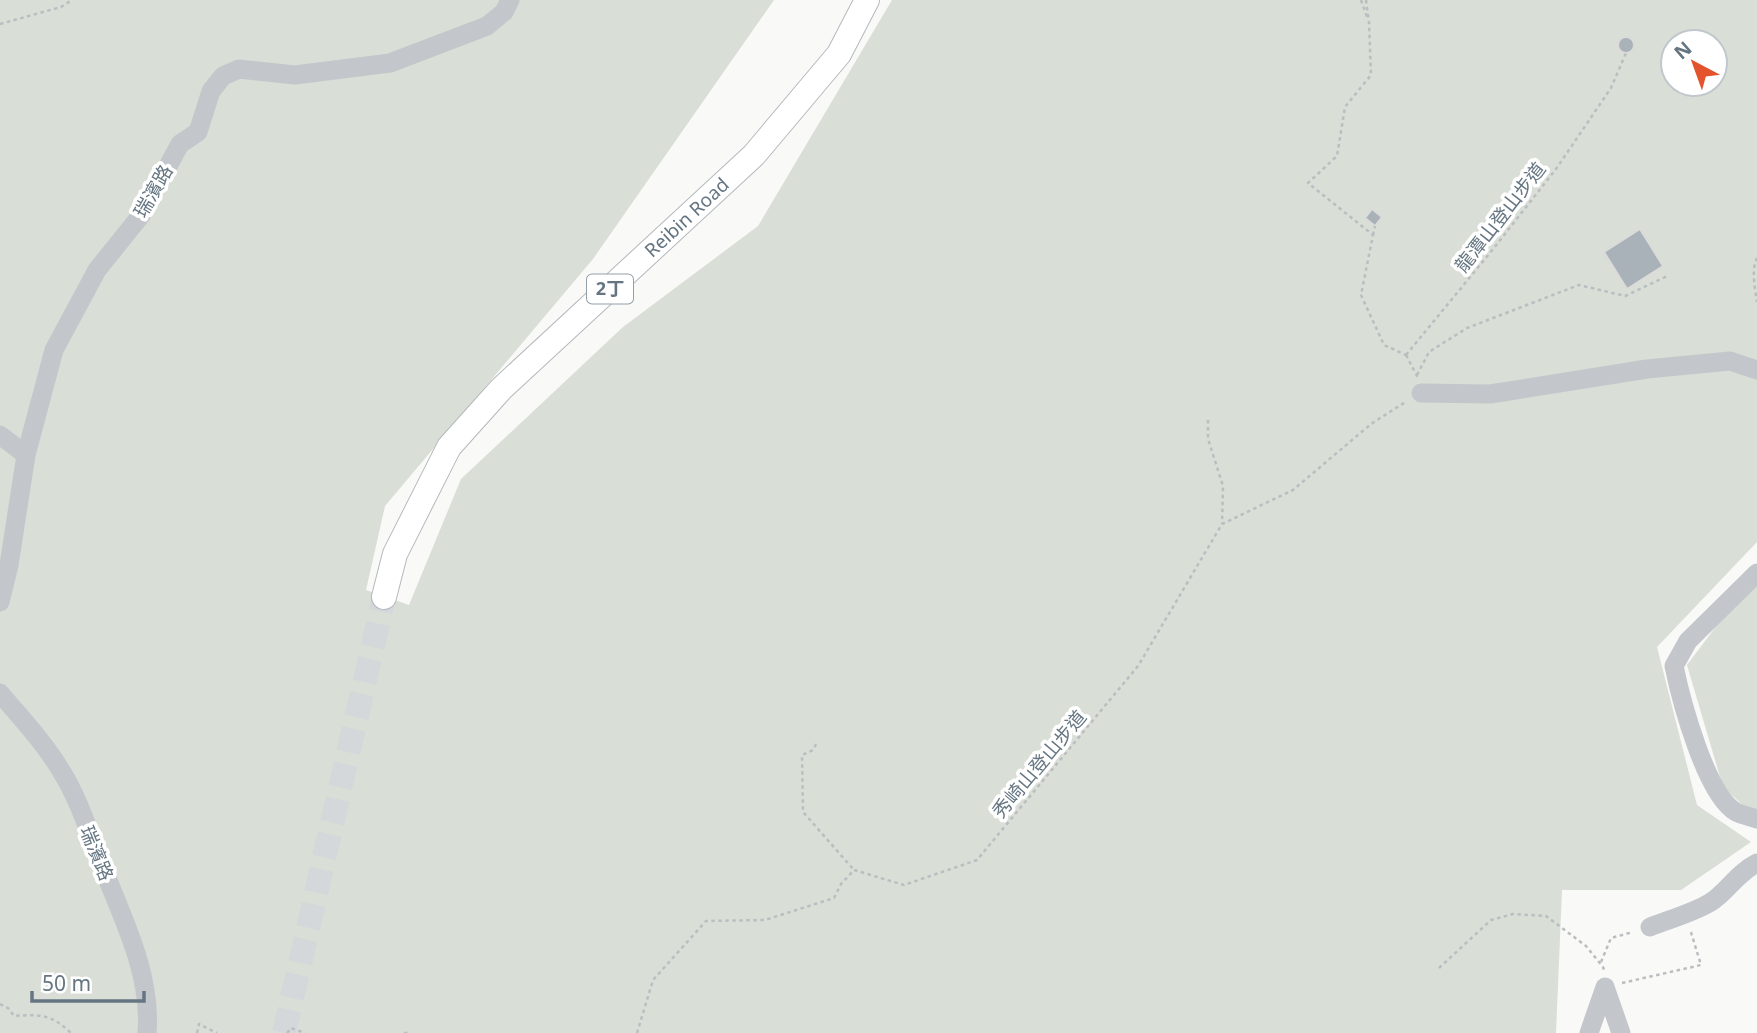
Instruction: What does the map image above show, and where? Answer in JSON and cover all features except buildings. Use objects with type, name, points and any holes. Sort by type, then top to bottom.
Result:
[{"type":"main road","name":"Reibin Road","points":[[384,597],[395,554],[449,447],[501,389],[754,155],[839,54],[867,0]]},
{"type":"street","name":"瑞濱路","points":[[0,602],[9,565],[26,455],[54,350],[97,270],[142,214],[180,144],[198,132],[211,91],[223,76],[239,69],[295,75],[390,63],[487,26],[504,12],[510,0]]},
{"type":"street","points":[[1419,384],[1490,394],[1647,369],[1730,360],[1757,370]]},
{"type":"street","points":[[0,435],[26,455]]},
{"type":"street","points":[[1757,573],[1688,641],[1674,666],[1682,706],[1716,790],[1735,812],[1757,818]]},
{"type":"street","name":"瑞濱路","points":[[0,693],[37,735],[62,771],[85,821],[132,940],[146,994],[147,1033]]},
{"type":"street","points":[[1650,927],[1714,900],[1742,871],[1757,863]]},
{"type":"street","points":[[1590,1033],[1605,987]]},
{"type":"street","points":[[1605,987],[1621,1033]]},
{"type":"path","points":[[0,24],[61,7],[72,0]]},
{"type":"path","points":[[1364,0],[1369,23],[1371,75],[1345,107],[1337,156],[1308,183],[1373,235]]},
{"type":"path","name":"龍潭山登山步道","points":[[1406,355],[1556,169],[1611,88],[1626,53]]},
{"type":"path","points":[[1375,226],[1361,295],[1384,345],[1406,355],[1419,384]]},
{"type":"path","points":[[1757,258],[1754,261],[1757,302]]},
{"type":"path","points":[[1208,420],[1208,439],[1223,486],[1222,524],[1293,490],[1419,384],[1429,352],[1466,328],[1579,285],[1625,296],[1667,276]]},
{"type":"path","name":"秀崎山登山步道","points":[[854,870],[904,885],[977,860],[1138,666],[1222,524]]},
{"type":"path","points":[[637,1033],[653,980],[706,921],[765,920],[834,898],[841,884],[854,870],[803,812],[802,755],[813,750],[816,744]]},
{"type":"path","points":[[1439,968],[1491,920],[1513,914],[1546,916],[1586,946],[1601,963],[1605,987],[1701,965],[1685,914]]},
{"type":"path","points":[[1601,963],[1611,938],[1650,927]]},
{"type":"path","points":[[0,1004],[8,1008],[14,1016],[40,1014],[60,1022],[71,1033]]},
{"type":"path","points":[[197,1033],[199,1024],[218,1033]]},
{"type":"path","points":[[287,1033],[291,1028],[305,1033]]},
{"type":"shaded area","points":[[0,0],[774,0],[593,259],[385,506],[366,590],[409,605],[461,479],[623,327],[758,226],[892,0],[1757,0],[1757,542],[1657,647],[1697,805],[1751,842],[1681,890],[1562,890],[1556,1033],[0,1033]]},
{"type":"shaded area","points":[[1757,572],[1757,818],[1723,787],[1687,665]]},
{"type":"tunnel","points":[[284,1033],[384,597]]}]
